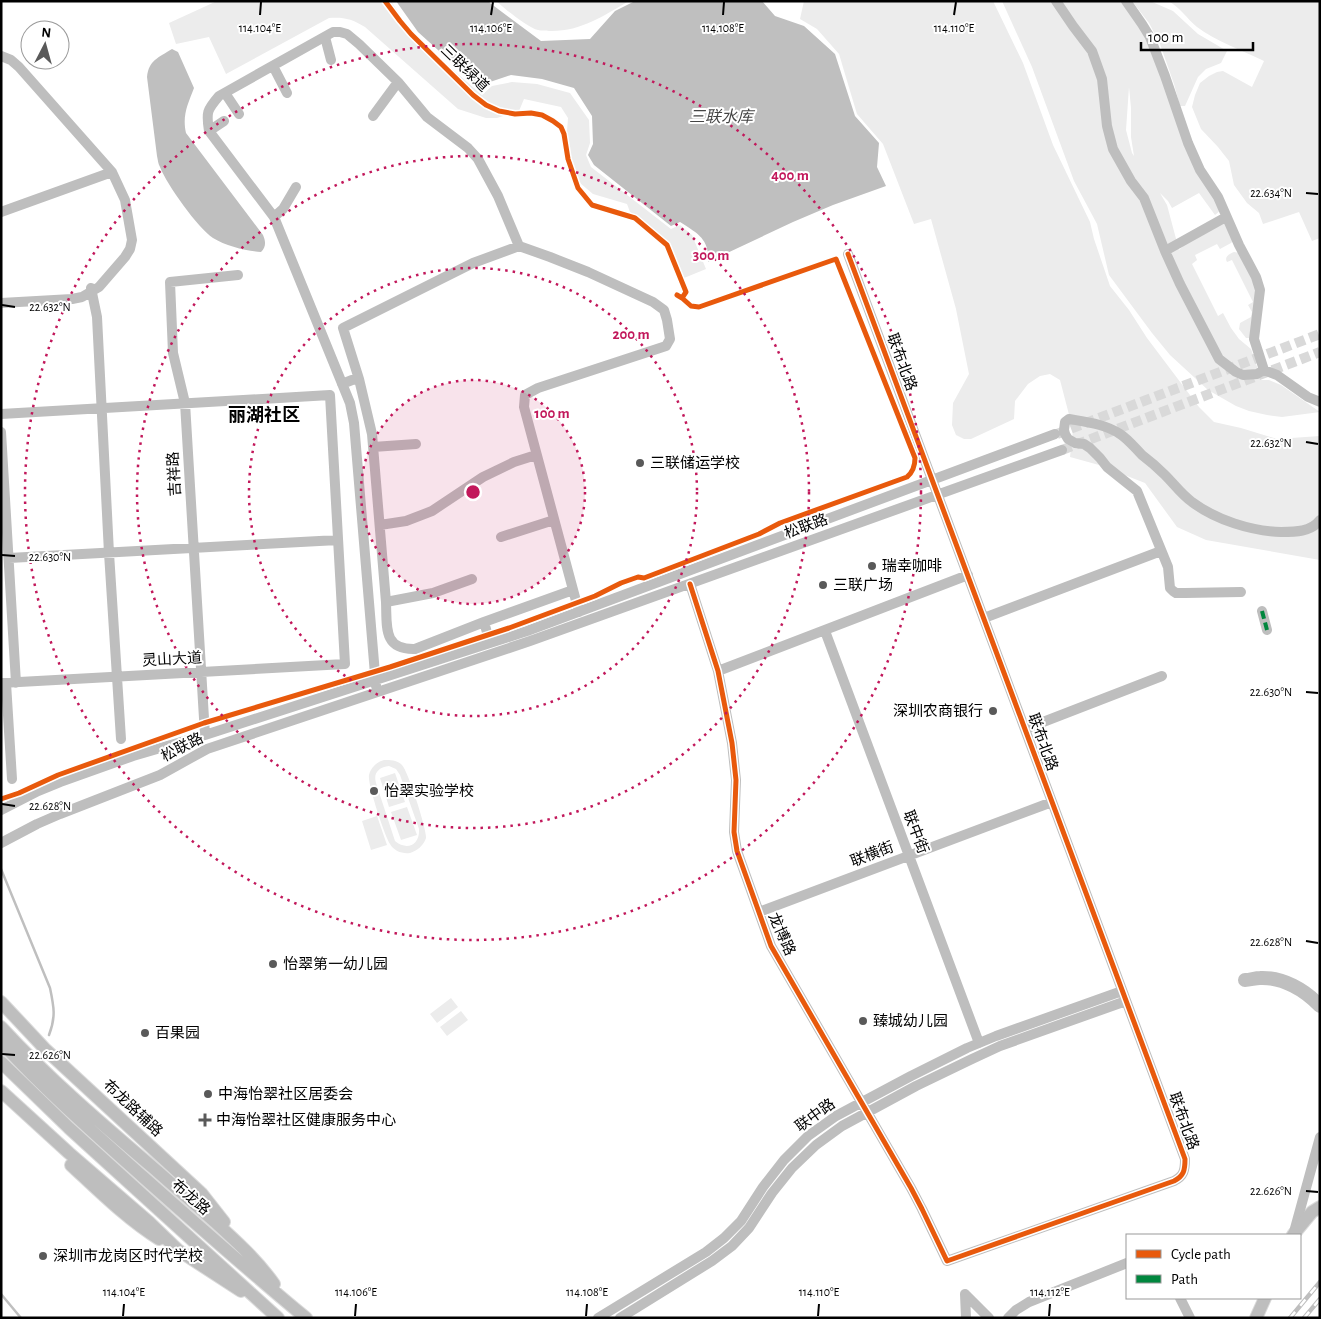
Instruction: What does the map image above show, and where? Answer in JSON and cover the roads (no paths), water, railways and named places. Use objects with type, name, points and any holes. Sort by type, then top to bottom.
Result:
[{"type":"main road","name":"布龙路辅路","points":[[1,1002],[46,1050],[202,1194],[238,1243]]},
{"type":"main road","points":[[1,1027],[82,1107],[187,1196],[238,1243],[262,1268],[287,1303]]},
{"type":"main road","name":"布龙路","points":[[4,1046],[58,1099],[158,1190],[306,1318]]},
{"type":"main road","name":"布龙路","points":[[1,1062],[49,1109],[278,1318]]},
{"type":"main road","points":[[1,1092],[149,1222],[178,1250]]},
{"type":"main road","points":[[1,1101],[144,1229],[265,1306]]},
{"type":"main road","points":[[1294,1234],[1312,1212],[1320,1207]]},
{"type":"main road","points":[[1256,1318],[1265,1299]]},
{"type":"street","points":[[1056,1],[1092,51],[1102,79],[1107,126],[1114,149],[1130,181],[1144,198],[1180,284],[1219,359],[1236,372],[1243,374],[1257,374],[1264,370]]},
{"type":"street","points":[[1126,1],[1150,37],[1188,143],[1200,170],[1218,197],[1226,217],[1254,271],[1260,290],[1254,339],[1264,370]]},
{"type":"street","points":[[377,692],[354,423],[350,403],[274,216],[209,130],[207,118],[210,107],[219,96],[333,32],[347,34],[398,82],[427,117],[468,148],[478,159],[498,196],[519,246]]},
{"type":"street","points":[[325,37],[331,60]]},
{"type":"street","points":[[1,56],[19,66],[112,172],[125,200],[132,240],[130,249],[125,257],[105,281],[82,296],[72,299],[1,302]]},
{"type":"street","points":[[273,66],[288,93]]},
{"type":"street","points":[[373,116],[398,82]]},
{"type":"street","points":[[225,93],[239,114]]},
{"type":"street","points":[[209,130],[224,121]]},
{"type":"street","points":[[1,212],[112,172]]},
{"type":"street","points":[[274,216],[283,208],[296,187]]},
{"type":"street","points":[[1165,251],[1226,217]]},
{"type":"street","points":[[573,590],[415,649],[404,650],[396,646],[391,640],[388,630],[372,434],[359,379],[343,328],[473,263],[519,246],[550,256],[588,272],[653,302],[664,310],[670,339],[666,346],[538,388],[526,395],[524,407],[579,612]]},
{"type":"street","name":"联布北路","points":[[848,254],[1185,1159],[1184,1172],[1180,1178],[1174,1181],[947,1261]]},
{"type":"street","name":"吉祥路","points":[[204,735],[185,403],[173,353],[170,282],[238,275]]},
{"type":"street","points":[[92,290],[97,317],[121,739]]},
{"type":"street","points":[[1264,370],[1277,375],[1308,397],[1320,402]]},
{"type":"street","points":[[342,384],[359,379]]},
{"type":"street","points":[[1,414],[330,395],[338,540],[9,558]]},
{"type":"street","points":[[1240,592],[1176,593],[1173,591],[1170,588],[1168,567],[1137,490],[1107,468],[1090,448],[1084,444],[1075,443],[1068,438],[1065,434],[1065,422],[1069,419],[1107,427],[1121,435],[1164,474],[1191,502],[1211,514],[1241,526],[1278,532],[1295,532],[1308,529],[1316,525],[1320,520]]},
{"type":"street","points":[[1,432],[9,558],[8,683],[12,779]]},
{"type":"street","name":"松联路","points":[[1,810],[38,791],[79,774],[527,631],[1055,434]]},
{"type":"street","points":[[373,447],[416,444]]},
{"type":"street","name":"松联路","points":[[1,843],[60,814],[160,775],[207,749],[540,638],[1062,450]]},
{"type":"street","points":[[380,526],[406,521],[432,511],[483,477],[514,462],[536,455]]},
{"type":"street","points":[[501,537],[554,520]]},
{"type":"street","name":"灵山大道","points":[[8,683],[345,664],[338,540]]},
{"type":"street","points":[[984,618],[1161,551]]},
{"type":"street","points":[[718,671],[968,575]]},
{"type":"street","points":[[386,602],[433,593],[472,580]]},
{"type":"street","name":"龙博路","points":[[690,584],[718,671],[734,755],[736,780],[735,842],[771,946],[922,1209],[947,1261]]},
{"type":"street","points":[[1262,611],[1267,630]]},
{"type":"street","points":[[484,622],[490,643]]},
{"type":"street","name":"联中街","points":[[825,631],[979,1043]]},
{"type":"street","points":[[1024,728],[1162,676]]},
{"type":"street","name":"联横街","points":[[759,912],[1052,802]]},
{"type":"street","name":"联中路","points":[[598,1318],[715,1245],[741,1221],[773,1173],[808,1136],[829,1121],[861,1102],[979,1043],[1122,991]]},
{"type":"street","name":"联中路","points":[[620,1318],[722,1254],[749,1228],[782,1180],[804,1156],[828,1135],[842,1126],[944,1072],[1000,1046],[1126,1001]]},
{"type":"street","points":[[1293,1234],[1320,1137]]},
{"type":"street","points":[[1008,1318],[1016,1310],[1029,1302],[1126,1262]]},
{"type":"street","points":[[966,1318],[965,1294],[989,1318]]},
{"type":"street","points":[[1180,1299],[1190,1318]]},
{"type":"water","name":"三联水库","points":[[396,1],[489,1],[541,41],[590,39],[615,11],[635,1],[762,1],[775,16],[804,26],[835,54],[855,116],[879,143],[877,167],[886,186],[793,222],[708,262],[705,242],[697,233],[680,222],[671,226],[594,165],[588,155],[593,144],[592,116],[574,88],[542,79],[511,75],[490,82],[481,92],[458,68],[418,32]]},
{"type":"water","points":[[172,49],[178,52],[194,88],[185,115],[186,133],[263,235],[265,244],[261,252],[230,246],[218,241],[207,233],[184,205],[159,166],[147,77],[152,63]]},
{"type":"waterway","points":[[1,869],[50,988],[54,1012],[49,1035]]},
{"type":"waterway","points":[[1245,980],[1269,978],[1285,982],[1308,995],[1320,1006]]},
{"type":"waterway","points":[[1,1294],[21,1318]]},
{"type":"tunnel","points":[[1057,434],[1320,334]]},
{"type":"tunnel","points":[[1062,450],[1320,352]]},
{"type":"railway","points":[[1290,1318],[1320,1282]]},
{"type":"railway","points":[[1304,1318],[1320,1299]]},
{"type":"place","name":"三联储运学校","points":[[640,463]]},
{"type":"place","name":"瑞幸咖啡","points":[[872,566]]},
{"type":"place","name":"三联广场","points":[[823,585]]},
{"type":"place","name":"深圳农商银行","points":[[993,711]]},
{"type":"place","name":"怡翠实验学校","points":[[374,791]]},
{"type":"place","name":"怡翠第一幼儿园","points":[[273,964]]},
{"type":"place","name":"臻城幼儿园","points":[[863,1021]]},
{"type":"place","name":"百果园","points":[[145,1033]]},
{"type":"place","name":"中海怡翠社区居委会","points":[[208,1094]]},
{"type":"place","name":"中海怡翠社区健康服务中心","points":[[205,1120]]},
{"type":"place","name":"深圳市龙岗区时代学校","points":[[43,1256]]},
{"type":"district","name":"丽湖社区","points":[[264,415]]}]
